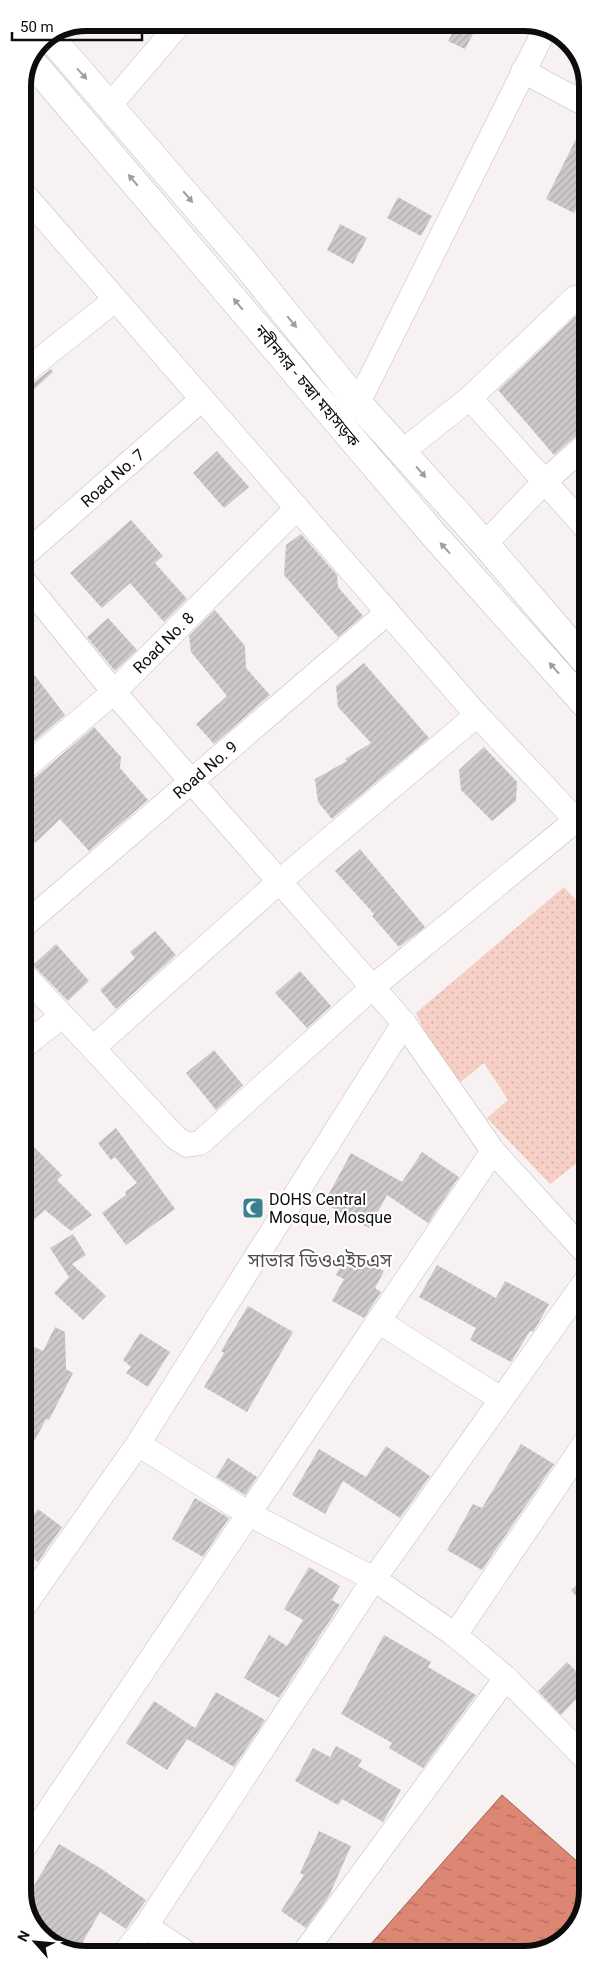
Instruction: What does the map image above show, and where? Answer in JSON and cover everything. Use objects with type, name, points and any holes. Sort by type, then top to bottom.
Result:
[{"type":"highway","name":"নবীনগর - চন্দ্রা মহাসড়ক","points":[[54,42],[238,255],[358,403],[485,544],[579,654]]},
{"type":"highway","name":"নবীনগর - চন্দ্রা মহাসড়ক","points":[[35,65],[433,534],[579,697]]},
{"type":"street","points":[[110,105],[172,31]]},
{"type":"street","points":[[358,403],[542,34]]},
{"type":"street","points":[[524,71],[579,101]]},
{"type":"street","points":[[31,204],[477,715],[579,814]]},
{"type":"street","points":[[403,451],[470,398],[575,298],[579,298]]},
{"type":"street","points":[[31,367],[115,300]]},
{"type":"street","points":[[470,398],[579,520]]},
{"type":"street","name":"Road No. 7","points":[[31,549],[202,400]]},
{"type":"street","points":[[485,544],[545,480],[579,450]]},
{"type":"street","name":"Road No. 8","points":[[31,762],[114,692],[297,508]]},
{"type":"street","points":[[31,590],[114,692],[191,781],[374,986],[404,1023],[493,1151],[579,1245]]},
{"type":"street","name":"Road No. 9","points":[[31,920],[388,612]]},
{"type":"street","points":[[93,1048],[280,881],[477,715]]},
{"type":"street","points":[[31,983],[175,1137],[187,1144],[200,1143],[374,986],[579,818]]},
{"type":"street","points":[[31,1040],[62,1016]]},
{"type":"street","points":[[31,1596],[138,1444],[404,1023]]},
{"type":"street","points":[[31,1836],[493,1151]]},
{"type":"street","points":[[130,1946],[146,1926],[374,1579],[579,1289]]},
{"type":"street","points":[[378,1321],[501,1399]]},
{"type":"street","points":[[138,1444],[249,1514],[374,1579],[455,1635],[506,1678],[579,1752]]},
{"type":"street","points":[[455,1635],[579,1452]]},
{"type":"street","points":[[309,1946],[506,1678]]},
{"type":"street","points":[[146,1926],[176,1946]]},
{"type":"shaded area","points":[[564,887],[579,903],[579,1161],[550,1184],[487,1118],[508,1100],[484,1063],[451,1090],[416,1013]]},
{"type":"water","points":[[502,1795],[579,1863],[579,1891],[576,1909],[563,1930],[545,1942],[524,1946],[369,1946]]},
{"type":"building","points":[[454,31],[475,31],[465,49],[448,41]]},
{"type":"building","points":[[579,133],[579,204],[574,213],[546,199]]},
{"type":"building","points":[[398,197],[432,216],[421,236],[387,218]]},
{"type":"building","points":[[340,224],[367,238],[353,264],[327,250]]},
{"type":"building","points":[[579,313],[579,434],[554,455],[498,390]]},
{"type":"building","points":[[51,369],[53,372],[31,392],[32,384]]},
{"type":"building","points":[[217,451],[249,487],[224,508],[193,473]]},
{"type":"building","points":[[131,520],[163,556],[155,563],[187,599],[164,622],[130,583],[102,608],[70,573]]},
{"type":"building","points":[[301,534],[337,575],[338,587],[363,616],[338,637],[284,575],[286,545]]},
{"type":"building","points":[[215,610],[245,646],[246,668],[270,695],[214,744],[196,724],[227,696],[191,652],[189,636]]},
{"type":"building","points":[[108,618],[137,650],[115,671],[87,637]]},
{"type":"building","points":[[364,663],[429,738],[332,819],[318,802],[315,779],[347,761],[345,759],[371,743],[338,707],[336,686]]},
{"type":"building","points":[[31,670],[65,715],[31,744]]},
{"type":"building","points":[[94,727],[121,757],[120,768],[148,800],[89,851],[60,819],[35,843],[31,838],[32,780]]},
{"type":"building","points":[[484,747],[517,782],[516,801],[492,821],[461,790],[459,770]]},
{"type":"building","points":[[360,849],[425,927],[399,947],[372,916],[374,914],[335,871]]},
{"type":"building","points":[[155,931],[176,955],[116,1009],[100,990],[135,958],[130,952]]},
{"type":"building","points":[[56,944],[89,981],[68,1001],[33,965]]},
{"type":"building","points":[[300,971],[331,1006],[307,1028],[275,993]]},
{"type":"building","points":[[214,1050],[243,1085],[216,1110],[186,1073]]},
{"type":"building","points":[[116,1128],[175,1209],[126,1245],[102,1213],[126,1195],[125,1192],[137,1183],[115,1157],[111,1160],[98,1143]]},
{"type":"building","points":[[31,1144],[62,1175],[57,1180],[92,1215],[71,1231],[45,1210],[31,1222]]},
{"type":"building","points":[[422,1152],[459,1177],[428,1223],[387,1195],[369,1228],[324,1203],[351,1153],[402,1182]]},
{"type":"building","points":[[73,1234],[86,1255],[72,1264],[106,1296],[83,1320],[54,1293],[69,1277],[50,1248]]},
{"type":"building","points":[[348,1252],[384,1271],[375,1288],[381,1292],[364,1318],[332,1301],[344,1279],[336,1275]]},
{"type":"building","points":[[437,1265],[496,1298],[505,1281],[549,1304],[533,1332],[530,1331],[511,1362],[470,1340],[476,1328],[419,1297]]},
{"type":"building","points":[[248,1306],[293,1332],[247,1412],[204,1387],[224,1353],[221,1351]]},
{"type":"building","points":[[55,1327],[65,1332],[66,1369],[73,1373],[49,1420],[46,1419],[35,1440],[31,1438],[31,1345],[43,1351]]},
{"type":"building","points":[[140,1333],[170,1352],[148,1387],[126,1373],[131,1367],[123,1360]]},
{"type":"building","points":[[521,1444],[554,1464],[482,1570],[447,1550],[473,1504],[482,1508]]},
{"type":"building","points":[[386,1446],[430,1476],[400,1518],[343,1481],[325,1514],[292,1495],[319,1449],[366,1477]]},
{"type":"building","points":[[228,1458],[257,1477],[245,1495],[216,1477]]},
{"type":"building","points":[[195,1498],[229,1518],[203,1557],[172,1539]]},
{"type":"building","points":[[38,1509],[62,1527],[38,1562],[31,1557],[31,1518]]},
{"type":"building","points":[[309,1567],[340,1586],[332,1600],[340,1605],[279,1698],[244,1678],[269,1635],[287,1646],[303,1620],[284,1609]]},
{"type":"building","points":[[579,1583],[579,1600],[571,1590]]},
{"type":"building","points":[[384,1635],[431,1662],[428,1667],[476,1695],[423,1768],[389,1748],[392,1743],[341,1714]]},
{"type":"building","points":[[567,1662],[579,1674],[579,1696],[561,1715],[538,1691]]},
{"type":"building","points":[[216,1692],[265,1720],[234,1767],[187,1739],[167,1770],[126,1743],[154,1701],[195,1728]]},
{"type":"building","points":[[336,1746],[362,1760],[358,1766],[401,1790],[383,1822],[342,1799],[338,1805],[295,1781],[313,1748],[330,1757]]},
{"type":"building","points":[[319,1831],[351,1846],[329,1896],[306,1928],[281,1911],[304,1875],[300,1873]]},
{"type":"building","points":[[59,1844],[100,1868],[146,1900],[126,1929],[100,1912],[81,1946],[65,1942],[60,1939],[60,1917],[38,1917],[33,1905],[31,1891]]},
{"type":"place","name":"DOHS Central Mosque, Mosque","points":[[253,1208]]},
{"type":"district","name":"সাভার ডিওএইচএস","points":[[320,1260]]}]
